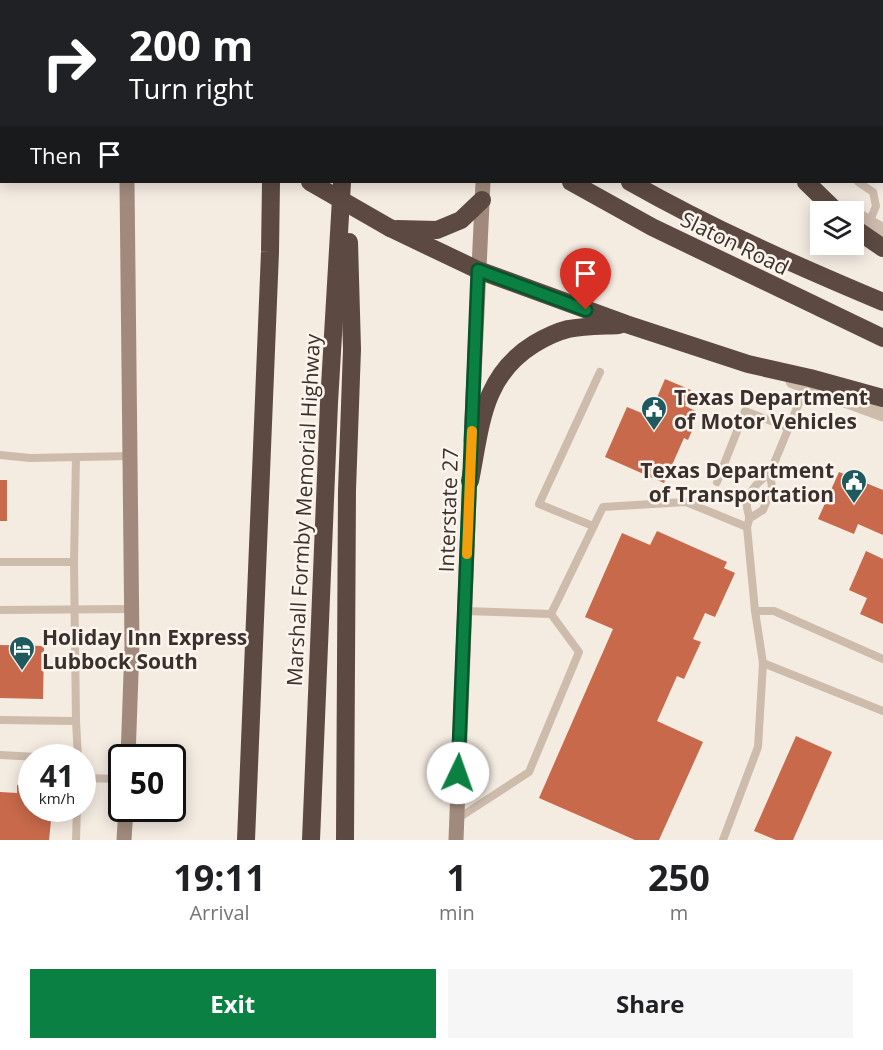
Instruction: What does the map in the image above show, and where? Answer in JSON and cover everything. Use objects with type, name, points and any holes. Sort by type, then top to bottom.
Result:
[{"type":"highway","name":"Marshall Formby Memorial Highway","points":[[246,840],[271,183]]},
{"type":"highway","points":[[312,183],[390,228],[478,270],[626,324],[748,364],[883,398]]},
{"type":"highway","name":"Marshall Formby Memorial Highway","points":[[311,840],[329,403],[342,183]]},
{"type":"highway","points":[[345,840],[347,490],[352,349],[348,183]]},
{"type":"highway","name":"Slaton Road","points":[[573,183],[652,227],[883,338]]},
{"type":"highway","name":"Slaton Road","points":[[632,183],[672,206],[736,237],[883,302]]},
{"type":"highway","points":[[807,183],[826,201]]},
{"type":"highway","points":[[390,228],[437,230],[461,220],[482,200]]},
{"type":"highway","points":[[869,227],[883,248]]},
{"type":"highway","points":[[470,481],[484,411],[493,386],[505,368],[524,351],[543,339],[567,330],[626,324]]},
{"type":"main road","points":[[127,183],[132,609],[128,744]]},
{"type":"main road","name":"Interstate 27","points":[[456,840],[483,183]]},
{"type":"main road","points":[[124,840],[125,822]]},
{"type":"street","points":[[821,196],[830,201]]},
{"type":"street","points":[[748,364],[883,414]]},
{"type":"lane","points":[[860,183],[873,192],[876,206]]},
{"type":"lane","points":[[869,227],[876,206],[883,199]]},
{"type":"lane","points":[[593,526],[539,504],[600,372]]},
{"type":"lane","points":[[748,523],[763,510],[772,488],[770,473],[806,386]]},
{"type":"lane","points":[[717,482],[745,411],[789,428]]},
{"type":"lane","points":[[0,455],[30,458],[130,456]]},
{"type":"lane","points":[[76,457],[74,611],[77,744]]},
{"type":"lane","points":[[723,840],[758,747],[763,663],[755,611],[747,504],[757,482],[770,473]]},
{"type":"lane","points":[[551,614],[603,507],[687,502],[748,523]]},
{"type":"lane","points":[[0,562],[74,562]]},
{"type":"lane","points":[[0,610],[132,609]]},
{"type":"lane","points":[[465,611],[551,614]]},
{"type":"lane","points":[[755,611],[774,611],[883,659]]},
{"type":"lane","points":[[456,819],[529,772],[579,652],[551,614]]},
{"type":"lane","points":[[763,663],[883,711]]},
{"type":"lane","points":[[0,720],[76,721]]},
{"type":"lane","points":[[0,755],[18,756]]},
{"type":"lane","points":[[76,840],[77,822]]},
{"type":"building","name":"Texas Department of Motor Vehicles","points":[[665,379],[691,390],[685,406],[696,411],[690,424],[694,426],[688,440],[684,438],[664,483],[605,457],[627,407],[649,416]]},
{"type":"building","name":"Texas Department of Transportation","points":[[839,472],[883,490],[883,535],[858,524],[854,534],[818,519]]},
{"type":"building","points":[[0,480],[7,480],[7,521],[0,521]]},
{"type":"building","points":[[657,531],[727,562],[724,568],[735,573],[715,617],[705,613],[693,639],[701,642],[684,679],[677,676],[657,721],[703,742],[659,840],[635,840],[539,798],[613,629],[585,617],[622,533],[650,545]]},
{"type":"building","name":"Texas Department of Transportation","points":[[866,551],[883,559],[883,624],[860,614],[867,598],[849,590]]},
{"type":"building","name":"Holiday Inn Express Lubbock South","points":[[0,645],[44,646],[43,699],[0,698]]},
{"type":"building","points":[[796,736],[832,752],[793,840],[776,840],[754,831]]},
{"type":"building","points":[[17,785],[18,822],[51,822],[49,840],[0,840],[0,792],[17,793]]},
{"type":"slow traffic","points":[[467,554],[472,431]]},
{"type":"place","name":"Texas Department of Motor Vehicles","points":[[654,432]]},
{"type":"place","name":"Texas Department of Transportation","points":[[854,505]]},
{"type":"place","name":"Holiday Inn Express Lubbock South","points":[[22,672]]},
{"type":"route","points":[[458,773],[478,270],[586,310]]}]
